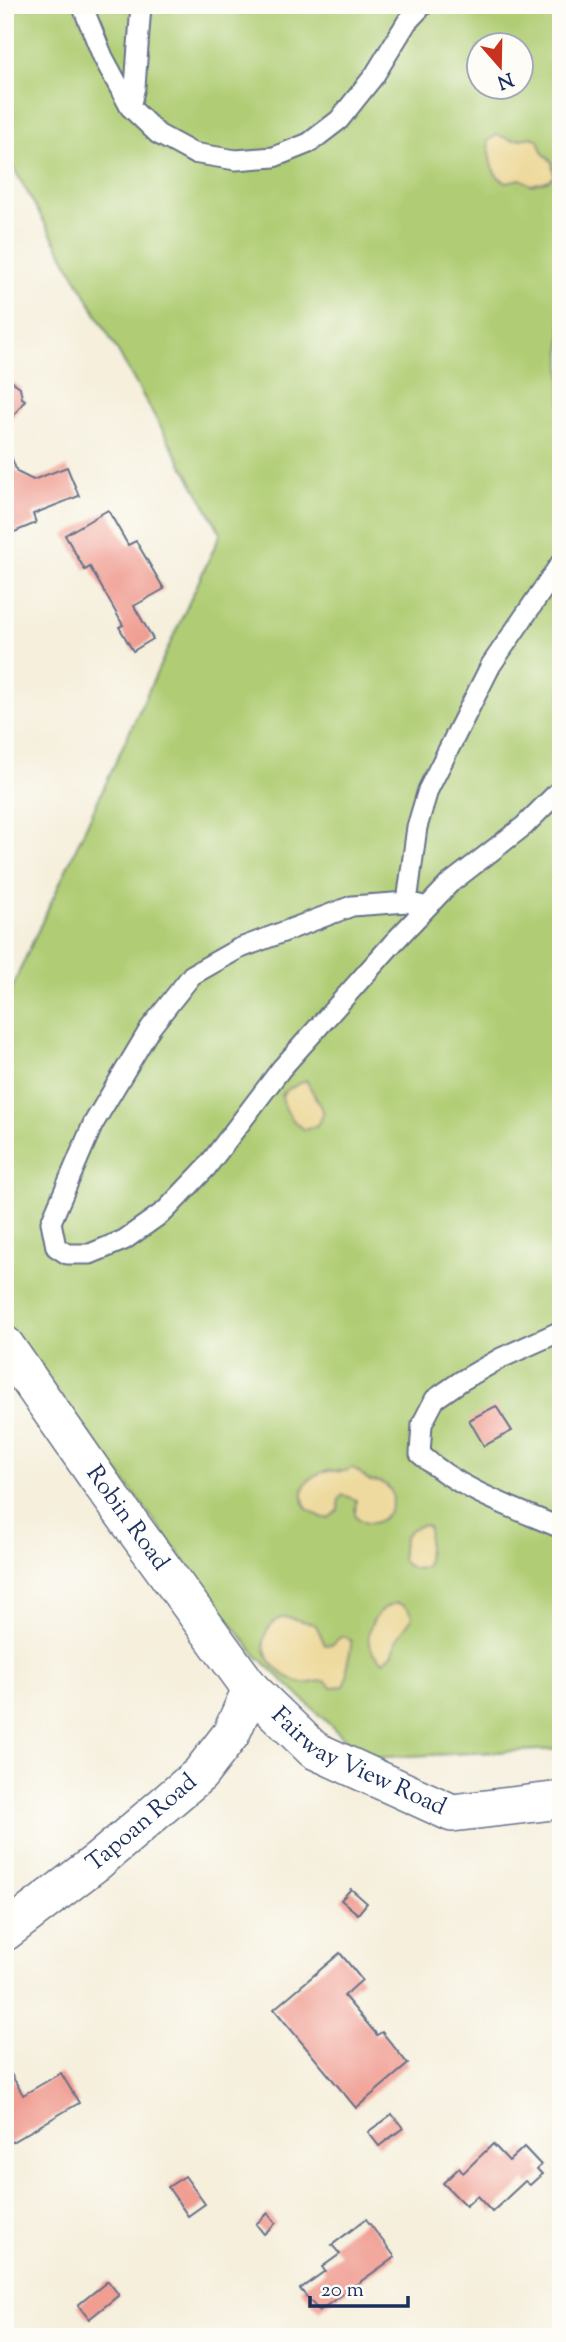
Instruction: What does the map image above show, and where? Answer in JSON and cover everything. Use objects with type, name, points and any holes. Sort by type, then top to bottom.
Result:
[{"type":"street","name":"Robin Road","points":[[5,1345],[103,1486],[251,1689]]},
{"type":"street","name":"Fairway View Road","points":[[251,1689],[314,1751],[452,1813],[561,1800]]},
{"type":"street","name":"Tapoan Road","points":[[5,1932],[98,1861],[200,1774],[231,1734],[251,1689]]},
{"type":"lane","points":[[82,5],[103,57],[130,107],[158,134],[193,153],[236,160],[274,157],[309,143],[339,120],[374,76],[407,22],[423,5]]},
{"type":"lane","points":[[130,107],[135,87],[141,5]]},
{"type":"lane","points":[[407,902],[417,827],[428,790],[491,665],[561,564]]},
{"type":"lane","points":[[427,907],[407,902],[352,906],[238,949],[192,975],[151,1027],[93,1124],[51,1222],[56,1247],[67,1254],[90,1254],[124,1240],[164,1211],[206,1168],[281,1069],[427,907],[449,884],[524,826],[561,789]]},
{"type":"lane","points":[[561,1331],[501,1358],[435,1399],[422,1424],[420,1454],[469,1489],[561,1528]]},
{"type":"green space","points":[[5,5],[561,5],[561,1749],[365,1758],[254,1653],[5,1323],[5,1008],[19,972],[221,533],[5,153]]},
{"type":"sand","points":[[497,135],[513,140],[532,137],[538,140],[542,152],[552,162],[554,176],[547,181],[531,185],[521,179],[506,182],[500,179],[491,165],[488,141]]},
{"type":"sand","points":[[306,1080],[324,1113],[317,1125],[305,1130],[290,1116],[282,1095]]},
{"type":"sand","points":[[352,1468],[370,1481],[380,1482],[390,1489],[392,1506],[381,1520],[364,1522],[355,1515],[356,1500],[343,1495],[339,1499],[338,1510],[329,1518],[323,1518],[306,1508],[303,1494],[310,1479],[329,1471]]},
{"type":"sand","points":[[424,1525],[429,1528],[427,1564],[414,1568],[402,1559],[403,1541],[408,1532]]},
{"type":"sand","points":[[396,1603],[407,1608],[412,1618],[397,1638],[393,1654],[383,1661],[370,1647],[370,1629],[379,1613]]},
{"type":"sand","points":[[286,1617],[314,1624],[325,1645],[333,1644],[344,1636],[351,1641],[344,1686],[332,1687],[324,1681],[302,1683],[278,1670],[267,1654],[265,1637],[274,1622]]},
{"type":"building","points":[[13,382],[20,387],[25,400],[5,428],[5,384]]},
{"type":"building","points":[[5,440],[17,472],[33,480],[67,467],[79,496],[33,514],[36,523],[5,536]]},
{"type":"building","points":[[108,510],[128,545],[136,541],[164,589],[134,606],[153,639],[133,651],[119,627],[123,625],[90,567],[85,570],[65,535]]},
{"type":"building","points":[[496,1406],[512,1431],[484,1446],[469,1420]]},
{"type":"building","points":[[351,1889],[367,1903],[358,1914],[341,1900]]},
{"type":"building","points":[[340,1953],[362,1980],[344,1996],[377,2035],[382,2032],[408,2064],[356,2108],[274,2009]]},
{"type":"building","points":[[61,2073],[79,2103],[5,2146],[5,2077],[11,2074],[23,2095]]},
{"type":"building","points":[[392,2114],[403,2128],[379,2146],[368,2132]]},
{"type":"building","points":[[493,2144],[509,2161],[524,2147],[541,2165],[537,2169],[542,2174],[530,2185],[525,2181],[492,2212],[477,2196],[466,2206],[443,2183],[459,2168],[463,2173]]},
{"type":"building","points":[[185,2176],[205,2204],[188,2216],[168,2187]]},
{"type":"building","points":[[268,2213],[276,2223],[264,2234],[256,2224]]},
{"type":"building","points":[[366,2219],[395,2257],[319,2311],[300,2289],[325,2271],[322,2267],[340,2254],[332,2245]]},
{"type":"building","points":[[108,2281],[119,2295],[89,2319],[78,2305]]}]
